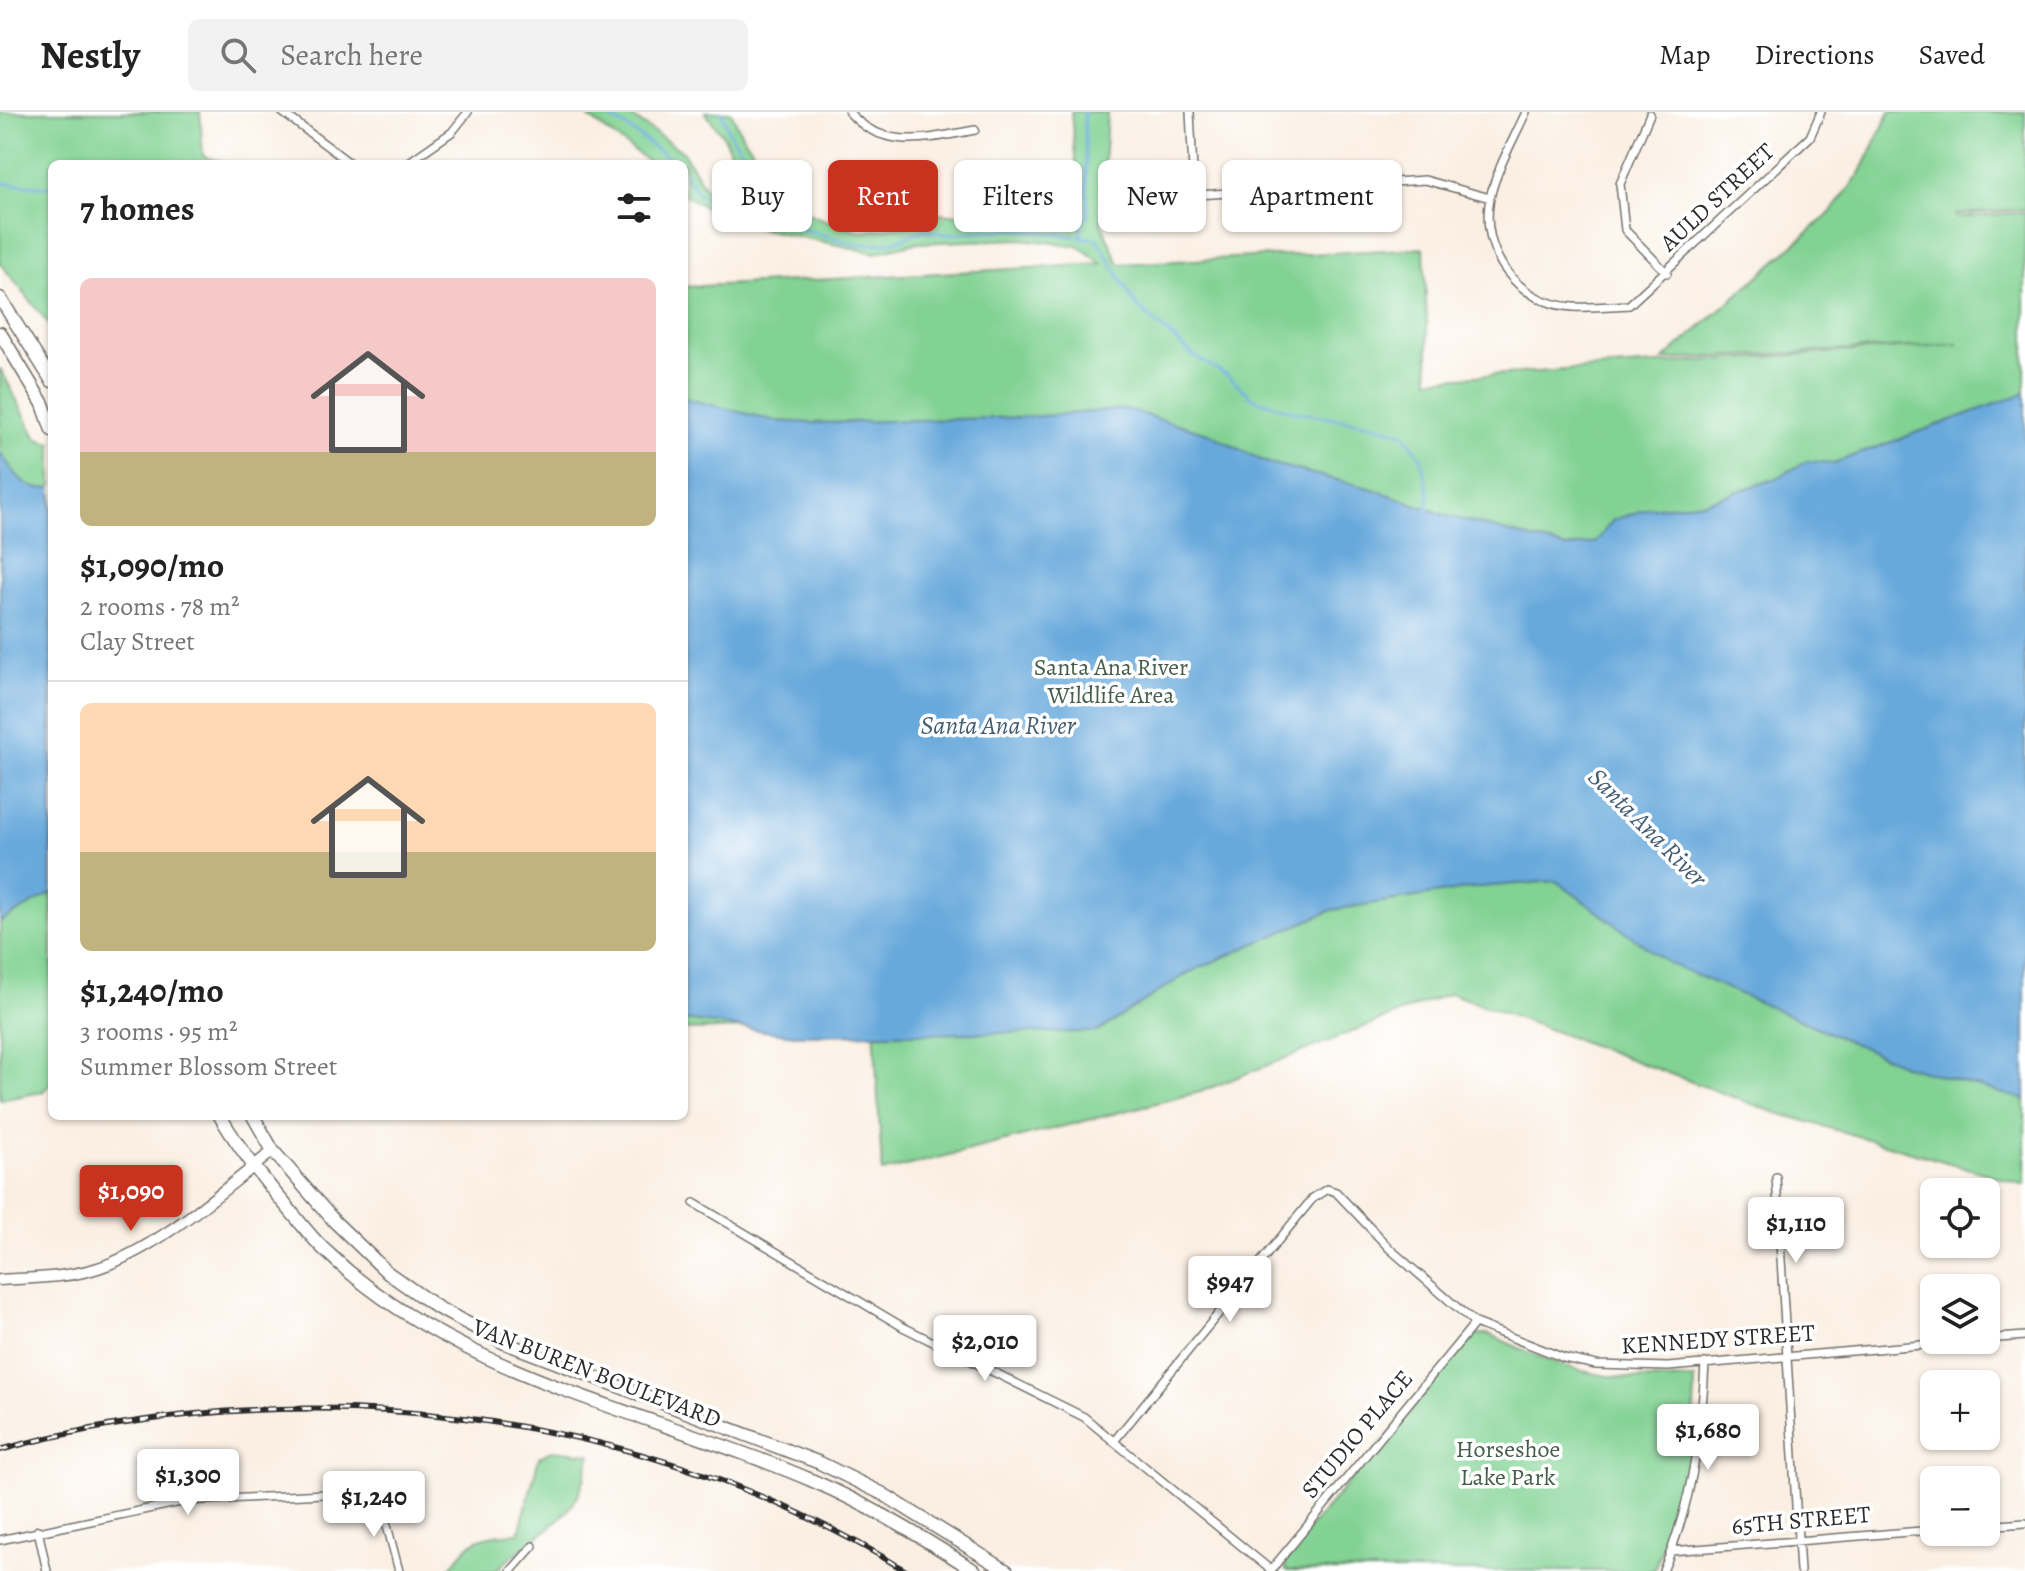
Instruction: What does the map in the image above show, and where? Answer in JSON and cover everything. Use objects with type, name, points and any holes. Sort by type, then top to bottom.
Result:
[{"type":"main road","points":[[0,298],[48,375]]},
{"type":"main road","points":[[0,333],[43,404],[48,418]]},
{"type":"main road","name":"VAN BUREN BOULEVARD","points":[[223,1120],[253,1167],[327,1253],[375,1293],[432,1331],[515,1370],[811,1480],[873,1510],[975,1571]]},
{"type":"main road","name":"VAN BUREN BOULEVARD","points":[[255,1120],[273,1151],[335,1222],[372,1258],[438,1308],[505,1343],[820,1463],[883,1494],[1007,1571]]},
{"type":"main road","points":[[0,1280],[63,1275],[117,1261],[151,1241],[273,1151]]},
{"type":"street","points":[[282,112],[346,160]]},
{"type":"street","points":[[412,160],[452,132],[468,112]]},
{"type":"street","points":[[849,112],[859,124],[884,137],[914,140],[975,130]]},
{"type":"street","points":[[1190,112],[1194,191],[1198,195],[1425,180],[1490,198],[1526,112]]},
{"type":"street","name":"AULD STREET","points":[[1490,198],[1488,231],[1499,264],[1525,292],[1570,307],[1629,305],[1810,137],[1821,112]]},
{"type":"street","points":[[1650,114],[1620,184],[1625,230],[1667,273]]},
{"type":"street","points":[[1776,1177],[1800,1571]]},
{"type":"street","name":"KENNEDY STREET","points":[[1115,1440],[1313,1198],[1327,1189],[1336,1192],[1390,1249],[1475,1323],[1530,1347],[1596,1365],[1668,1367],[1920,1345]]},
{"type":"street","points":[[694,1203],[903,1327],[1030,1387],[1084,1417],[1272,1570]]},
{"type":"street","name":"STUDIO PLACE","points":[[1272,1570],[1475,1323]]},
{"type":"street","points":[[2000,1338],[2025,1336]]},
{"type":"street","points":[[1663,1571],[1671,1551],[1702,1425],[1705,1363]]},
{"type":"street","points":[[0,1540],[186,1501],[363,1492],[380,1499],[399,1571]]},
{"type":"street","points":[[2000,1525],[2025,1523]]},
{"type":"street","points":[[38,1530],[47,1571]]},
{"type":"street","name":"65TH STREET","points":[[1671,1551],[1920,1531]]},
{"type":"street","points":[[511,1571],[533,1546]]},
{"type":"green space","points":[[0,112],[200,112],[203,156],[217,160],[48,160],[48,323],[0,263]]},
{"type":"green space","name":"Santa Ana River","points":[[581,112],[625,112],[683,152],[688,160],[647,160]]},
{"type":"green space","name":"Santa Ana River","points":[[705,112],[731,112],[742,135],[760,160],[734,160],[724,137]]},
{"type":"green space","name":"Santa Ana River","points":[[1071,112],[1107,112],[1104,160],[1098,160],[1098,232],[1105,232],[1119,264],[1424,248],[1429,379],[1960,344],[1663,360],[1830,213],[1860,174],[1890,112],[2025,112],[2025,209],[1956,215],[1957,218],[2025,212],[2025,1185],[1771,1111],[1450,993],[1200,1092],[882,1172],[874,1025],[688,1030],[688,287],[1102,264],[1079,246],[1022,239],[916,243],[875,253],[777,232],[812,232],[812,215],[828,221],[828,232],[938,232],[938,213],[954,214],[954,232],[1082,232],[1082,160],[1075,160]]},
{"type":"green space","name":"Santa Ana River","points":[[688,160],[705,188],[712,192],[712,212],[688,197]]},
{"type":"green space","points":[[0,368],[37,439],[48,442],[48,1086],[42,1092],[0,1100]]},
{"type":"green space","name":"Horseshoe Lake Park","points":[[1480,1334],[1489,1334],[1543,1358],[1588,1372],[1636,1379],[1695,1379],[1693,1449],[1654,1571],[1286,1571],[1284,1558],[1471,1339]]},
{"type":"green space","points":[[552,1450],[591,1454],[582,1487],[569,1508],[496,1571],[449,1571],[463,1551],[477,1540],[519,1533],[539,1458]]},
{"type":"water","name":"Santa Ana River","points":[[2025,393],[2025,1100],[1906,1066],[1668,963],[1556,881],[1479,887],[1332,910],[1188,973],[1097,1032],[794,1035],[688,1021],[688,399],[776,421],[815,423],[1029,417],[1125,409],[1208,433],[1265,462],[1373,489],[1448,516],[1567,548],[1596,542],[1613,520],[1649,508],[1705,502],[1775,479],[1807,461],[1834,463]]},
{"type":"water","points":[[0,452],[27,484],[48,487],[48,895],[0,922]]},
{"type":"waterway","points":[[599,112],[628,128],[672,160]]},
{"type":"waterway","points":[[721,112],[730,134],[753,167],[767,205],[780,223],[859,245],[893,242],[923,230],[946,234],[1014,229],[1097,239],[1136,305],[1194,356],[1228,376],[1254,399],[1297,412],[1372,424],[1403,433],[1421,457],[1429,496],[1427,510]]},
{"type":"waterway","points":[[1082,236],[1080,225],[1088,216],[1084,112]]},
{"type":"waterway","points":[[688,178],[699,195],[712,199]]},
{"type":"waterway","points":[[0,183],[48,187]]},
{"type":"railway","points":[[0,1450],[114,1425],[230,1411],[348,1409],[466,1418],[582,1439],[695,1471],[803,1515],[906,1571]]},
{"type":"park label","name":"Santa Ana River Wildlife Area","points":[[1111,681]]}]
